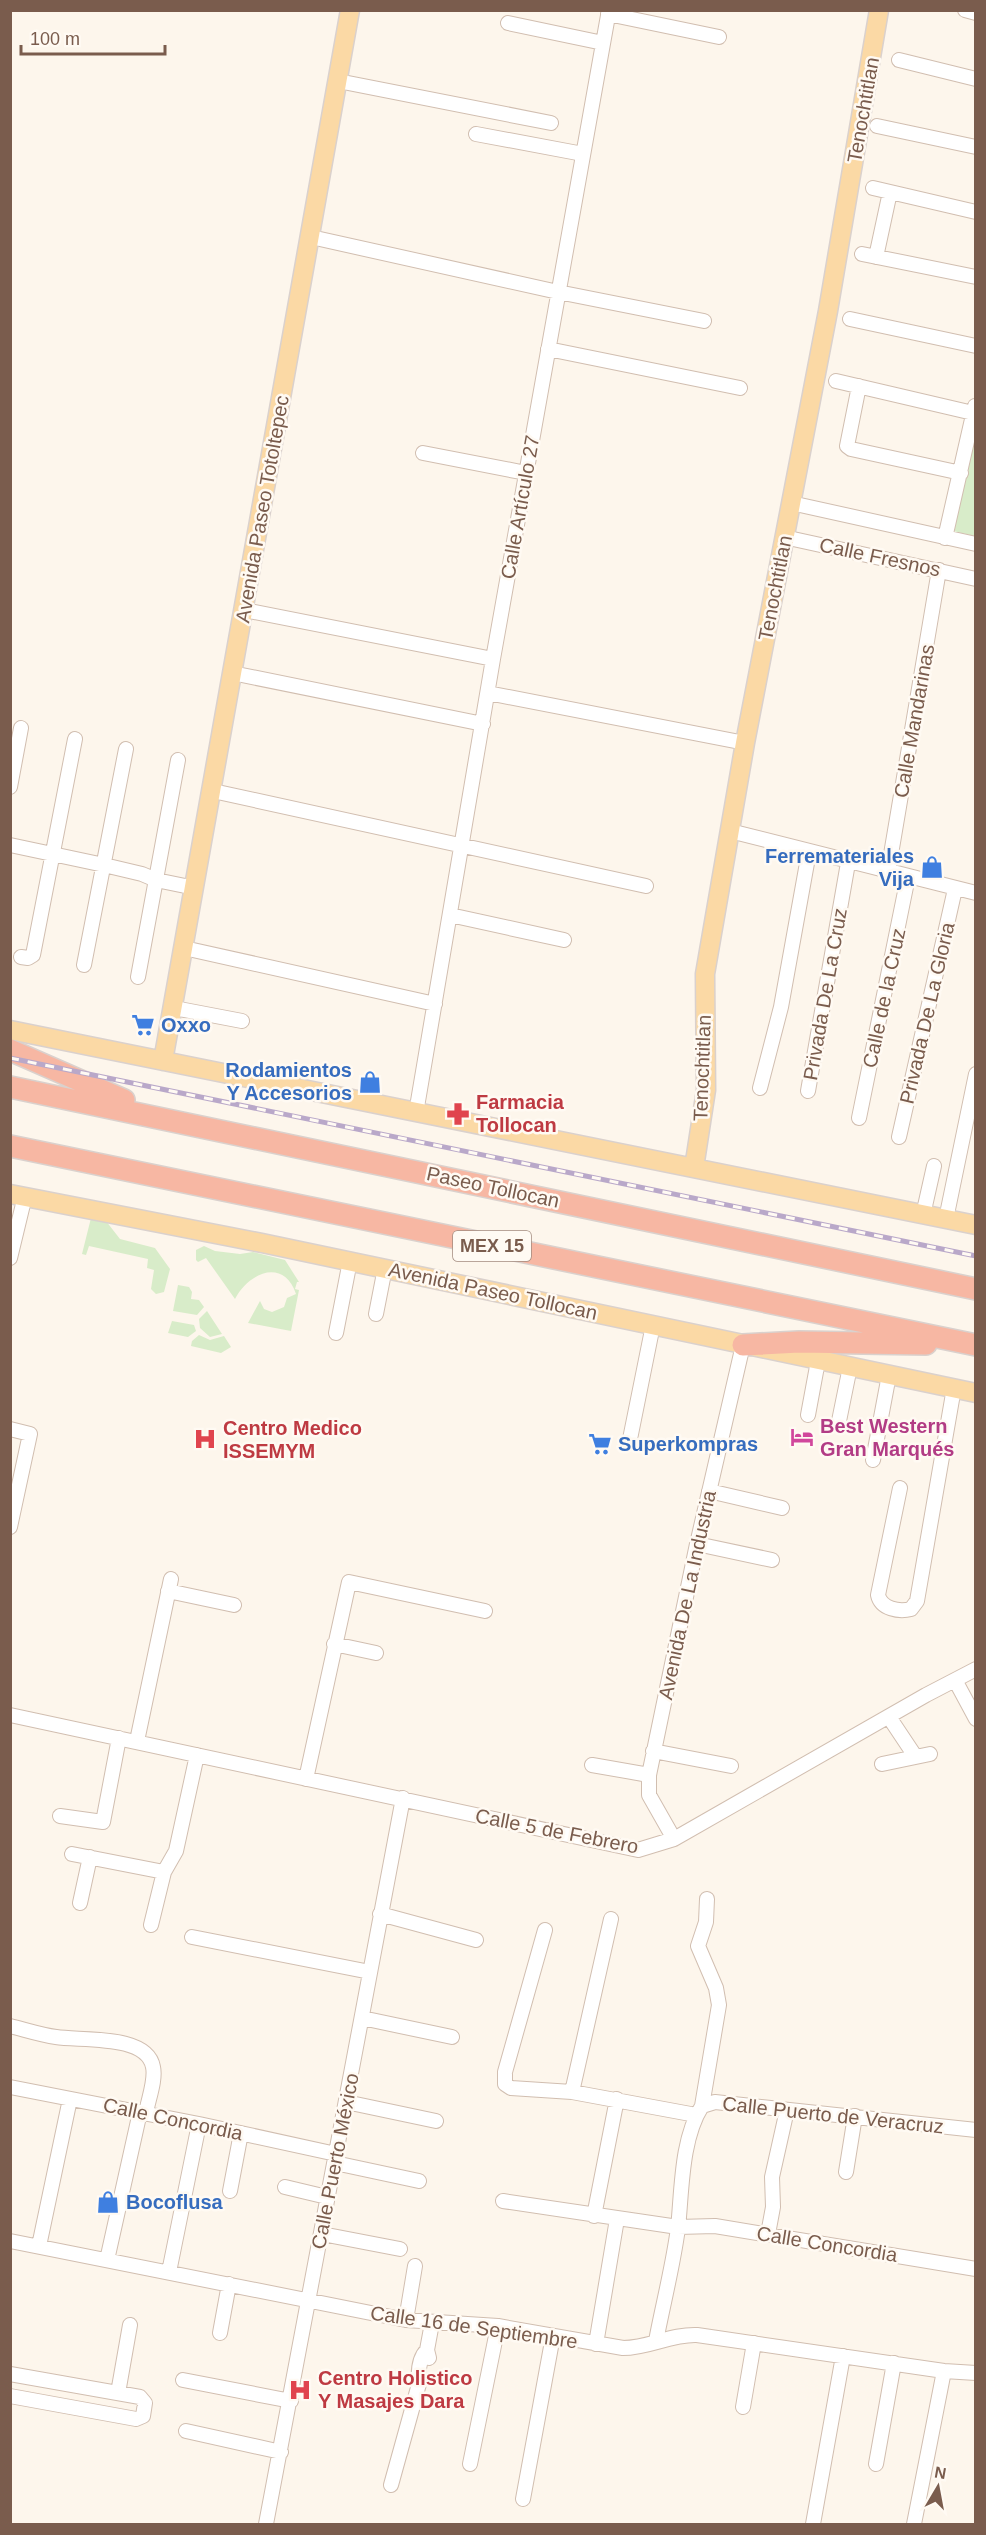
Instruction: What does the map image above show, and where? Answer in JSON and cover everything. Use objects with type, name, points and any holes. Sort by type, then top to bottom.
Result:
[{"type":"highway","points":[[10,1050],[121,1099],[181,1121]]},
{"type":"highway","name":"Paseo Tollocan","points":[[10,1087],[975,1289]]},
{"type":"highway","name":"MEX 15","points":[[10,1146],[975,1345]]},
{"type":"highway","points":[[743,1346],[799,1342],[975,1345]]},
{"type":"main road","name":"Tenochtitlan","points":[[694,1168],[706,1090],[705,974],[745,743],[830,299],[879,10]]},
{"type":"main road","name":"Avenida Paseo Totoltepec","points":[[163,1061],[311,237],[348,12]]},
{"type":"main road","points":[[10,1030],[975,1225]]},
{"type":"main road","name":"Avenida Paseo Tollocan","points":[[18,1195],[385,1268],[743,1346],[975,1393]]},
{"type":"street","points":[[965,10],[975,13]]},
{"type":"street","points":[[609,12],[719,37]]},
{"type":"street","name":"Calle Artículo 27","points":[[416,1113],[526,473],[609,12]]},
{"type":"street","points":[[508,23],[603,43]]},
{"type":"street","points":[[899,60],[975,79]]},
{"type":"street","points":[[338,81],[551,123]]},
{"type":"street","points":[[877,126],[975,147]]},
{"type":"street","points":[[476,134],[583,154]]},
{"type":"street","points":[[873,188],[975,212]]},
{"type":"street","points":[[890,192],[869,255],[975,277]]},
{"type":"street","points":[[311,237],[558,292],[704,321]]},
{"type":"street","points":[[850,319],[975,346]]},
{"type":"street","points":[[548,349],[740,388]]},
{"type":"street","points":[[836,381],[974,409],[945,538]]},
{"type":"street","points":[[859,387],[847,446],[851,449],[961,473]]},
{"type":"street","points":[[423,453],[526,473]]},
{"type":"street","points":[[791,503],[975,544]]},
{"type":"street","name":"Calle Fresnos","points":[[784,537],[975,579]]},
{"type":"street","name":"Calle Mandarinas","points":[[888,872],[939,570]]},
{"type":"street","points":[[244,610],[494,659]]},
{"type":"street","points":[[232,673],[483,724]]},
{"type":"street","points":[[488,693],[745,743]]},
{"type":"street","points":[[10,787],[21,728]]},
{"type":"street","points":[[21,957],[28,958],[33,955],[75,739]]},
{"type":"street","points":[[84,965],[126,749]]},
{"type":"street","points":[[138,977],[178,760]]},
{"type":"street","points":[[213,791],[646,886]]},
{"type":"street","points":[[730,831],[848,863],[975,893]]},
{"type":"street","points":[[10,845],[195,884]]},
{"type":"street","points":[[760,1089],[781,1007],[809,852]]},
{"type":"street","name":"Privada De La Cruz","points":[[808,1091],[848,863]]},
{"type":"street","name":"Calle de la Cruz","points":[[859,1118],[908,877]]},
{"type":"street","name":"Privada De La Gloria","points":[[899,1137],[955,888]]},
{"type":"street","points":[[450,915],[564,940]]},
{"type":"street","points":[[184,948],[435,1004]]},
{"type":"street","points":[[174,1008],[242,1021]]},
{"type":"street","points":[[946,1219],[975,1074]]},
{"type":"street","points":[[923,1215],[934,1166]]},
{"type":"street","points":[[10,1258],[18,1195]]},
{"type":"street","points":[[336,1334],[350,1261]]},
{"type":"street","points":[[376,1314],[385,1268]]},
{"type":"street","points":[[630,1439],[653,1325]]},
{"type":"street","name":"Avenida De La Industria","points":[[674,1839],[649,1795],[649,1775],[697,1544],[743,1346]]},
{"type":"street","points":[[808,1415],[818,1361]]},
{"type":"street","points":[[839,1421],[850,1367]]},
{"type":"street","points":[[873,1460],[889,1375]]},
{"type":"street","points":[[900,1488],[878,1595],[880,1603],[885,1606],[906,1610],[912,1609],[917,1601],[954,1388]]},
{"type":"street","points":[[10,1429],[30,1434],[10,1527]]},
{"type":"street","points":[[709,1491],[782,1508]]},
{"type":"street","points":[[697,1544],[772,1560]]},
{"type":"street","points":[[306,1779],[349,1582],[485,1611]]},
{"type":"street","points":[[137,1742],[170,1585],[234,1605]]},
{"type":"street","points":[[334,1644],[376,1653]]},
{"type":"street","name":"Calle 5 de Febrero","points":[[10,1715],[403,1798],[632,1850],[650,1848],[674,1839],[975,1669]]},
{"type":"street","points":[[955,1680],[975,1719]]},
{"type":"street","points":[[889,1717],[915,1756]]},
{"type":"street","points":[[60,1816],[103,1822],[119,1738]]},
{"type":"street","points":[[653,1751],[731,1766]]},
{"type":"street","points":[[882,1764],[930,1754]]},
{"type":"street","points":[[151,1925],[164,1872],[176,1851],[197,1755]]},
{"type":"street","points":[[592,1765],[649,1775]]},
{"type":"street","name":"Calle Puerto México","points":[[266,2524],[403,1798]]},
{"type":"street","points":[[72,1854],[164,1872]]},
{"type":"street","points":[[80,1903],[90,1857]]},
{"type":"street","points":[[656,2341],[678,2227],[681,2183],[699,2111],[719,2005],[716,1988],[698,1946],[706,1922],[707,1899]]},
{"type":"street","points":[[380,1914],[477,1940]]},
{"type":"street","points":[[572,2092],[611,1919]]},
{"type":"street","name":"Calle Puerto de Veracruz","points":[[545,1929],[504,2081],[511,2088],[572,2092],[699,2111],[715,2102],[975,2130]]},
{"type":"street","points":[[192,1937],[370,1972]]},
{"type":"street","points":[[362,2018],[452,2037]]},
{"type":"street","points":[[10,2026],[58,2038],[93,2039],[131,2045],[143,2050],[154,2069],[107,2260]]},
{"type":"street","name":"Calle Concordia","points":[[10,2087],[241,2133],[419,2181]]},
{"type":"street","points":[[39,2246],[70,2098]]},
{"type":"street","points":[[594,2216],[616,2099]]},
{"type":"street","points":[[346,2102],[436,2121]]},
{"type":"street","points":[[768,2234],[773,2207],[772,2177],[787,2109]]},
{"type":"street","points":[[846,2172],[855,2116]]},
{"type":"street","points":[[170,2272],[199,2124]]},
{"type":"street","points":[[230,2191],[241,2133]]},
{"type":"street","points":[[285,2187],[327,2197]]},
{"type":"street","name":"Calle Concordia","points":[[503,2201],[678,2227],[705,2225],[768,2234],[975,2269]]},
{"type":"street","points":[[596,2344],[616,2219]]},
{"type":"street","points":[[322,2234],[400,2248]]},
{"type":"street","name":"Calle 16 de Septiembre","points":[[10,2241],[406,2320],[498,2326],[631,2348],[687,2335],[944,2371],[975,2373]]},
{"type":"street","points":[[406,2320],[415,2265]]},
{"type":"street","points":[[220,2333],[228,2284]]},
{"type":"street","points":[[391,2485],[419,2384],[424,2378],[432,2323]]},
{"type":"street","points":[[118,2393],[130,2325]]},
{"type":"street","points":[[470,2464],[498,2326]]},
{"type":"street","points":[[523,2499],[553,2336]]},
{"type":"street","points":[[743,2407],[754,2343]]},
{"type":"street","points":[[813,2524],[843,2356]]},
{"type":"street","points":[[876,2464],[894,2363]]},
{"type":"street","points":[[914,2524],[944,2371]]},
{"type":"street","points":[[10,2374],[118,2393],[143,2399],[145,2403],[143,2416],[136,2419],[10,2396]]},
{"type":"street","points":[[32,2400],[36,2379]]},
{"type":"street","points":[[183,2380],[291,2401]]},
{"type":"street","points":[[186,2431],[281,2452]]},
{"type":"green space","points":[[975,430],[975,536],[953,531]]},
{"type":"green space","points":[[91,1218],[106,1221],[120,1239],[155,1248],[170,1269],[164,1292],[156,1294],[151,1289],[154,1270],[147,1268],[148,1259],[89,1246],[86,1255],[82,1254]]},
{"type":"green space","points":[[204,1246],[215,1251],[240,1254],[253,1252],[285,1260],[299,1282],[295,1289],[299,1290],[291,1331],[248,1323],[260,1301],[264,1309],[272,1312],[284,1307],[287,1298],[296,1294],[291,1283],[283,1276],[266,1273],[249,1282],[235,1299],[206,1258],[198,1262],[196,1260],[196,1250]]},
{"type":"green space","points":[[178,1285],[189,1287],[192,1292],[191,1299],[199,1300],[204,1307],[197,1315],[173,1311]]},
{"type":"green space","points":[[207,1311],[222,1334],[210,1337],[200,1328],[199,1319]]},
{"type":"green space","points":[[172,1321],[194,1325],[196,1331],[188,1337],[168,1333]]},
{"type":"green space","points":[[199,1335],[210,1340],[224,1336],[231,1347],[221,1353],[191,1346],[192,1341]]},
{"type":"railway","points":[[10,1058],[976,1256]]},
{"type":"place","name":"Ferremateriales Vija","points":[[932,867]]},
{"type":"place","name":"Oxxo","points":[[143,1025]]},
{"type":"place","name":"Rodamientos Y Accesorios","points":[[370,1082]]},
{"type":"place","name":"Farmacia Tollocan","points":[[458,1114]]},
{"type":"place","name":"Best Western Gran Marqués","points":[[802,1437]]},
{"type":"place","name":"Centro Medico ISSEMYM","points":[[205,1439]]},
{"type":"place","name":"Superkompras","points":[[600,1444]]},
{"type":"place","name":"Bocoflusa","points":[[108,2202]]},
{"type":"place","name":"Centro Holistico Y Masajes Dara","points":[[300,2390]]}]
